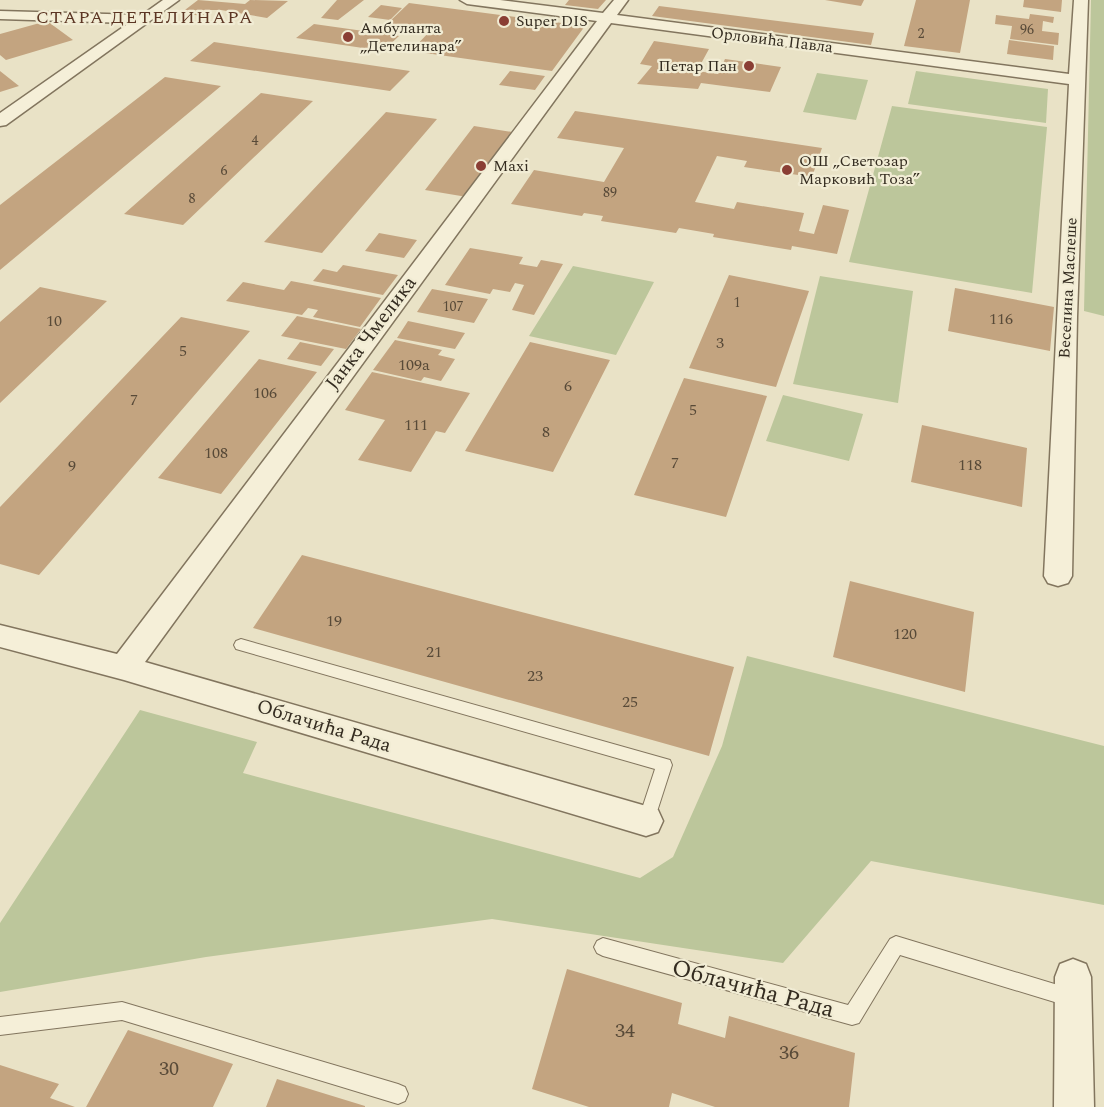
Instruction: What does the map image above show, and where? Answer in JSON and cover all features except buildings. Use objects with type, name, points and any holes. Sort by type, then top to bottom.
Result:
[{"type":"street","points":[[0,121],[172,0]]},
{"type":"street","name":"Орловића Павла","points":[[467,0],[1078,80]]},
{"type":"street","name":"Јанка Чмелика","points":[[124,668],[621,0]]},
{"type":"street","name":"Веселина Маслеше","points":[[1058,576],[1066,305],[1081,0]]},
{"type":"street","points":[[0,15],[144,19]]},
{"type":"street","name":"Облачића Рада","points":[[0,636],[124,668],[646,821]]},
{"type":"street","points":[[1073,988],[1074,1107]]},
{"type":"lane","points":[[241,645],[664,765],[646,821]]},
{"type":"lane","name":"Облачића Рада","points":[[603,947],[852,1016],[896,945],[1073,988]]},
{"type":"lane","points":[[0,1026],[122,1011],[398,1094]]},
{"type":"green space","points":[[1091,0],[1104,0],[1104,316],[1084,311]]},
{"type":"green space","points":[[916,71],[1048,89],[1046,123],[908,104]]},
{"type":"green space","points":[[817,73],[868,80],[856,120],[803,112]]},
{"type":"green space","points":[[892,106],[1047,127],[1032,293],[849,262]]},
{"type":"green space","points":[[573,266],[654,282],[616,355],[529,336]]},
{"type":"green space","points":[[820,276],[913,291],[898,403],[793,384]]},
{"type":"green space","points":[[783,395],[863,414],[849,461],[766,441]]},
{"type":"green space","points":[[747,656],[1104,746],[1104,905],[871,861],[783,963],[492,919],[206,957],[0,992],[0,923],[140,710],[257,742],[243,773],[640,878],[673,857],[722,746]]},
{"type":"place","name":"Super DIS","points":[[504,21]]},
{"type":"place","name":"Амбуланта „Детелинара”","points":[[348,37]]},
{"type":"place","name":"Петар Пан","points":[[749,66]]},
{"type":"place","name":"Maxi","points":[[481,166]]},
{"type":"place","name":"ОШ „Светозар Марковић Тоза”","points":[[787,170]]},
{"type":"district","name":"СТАРА ДЕТЕЛИНАРА","points":[[145,17]]}]
